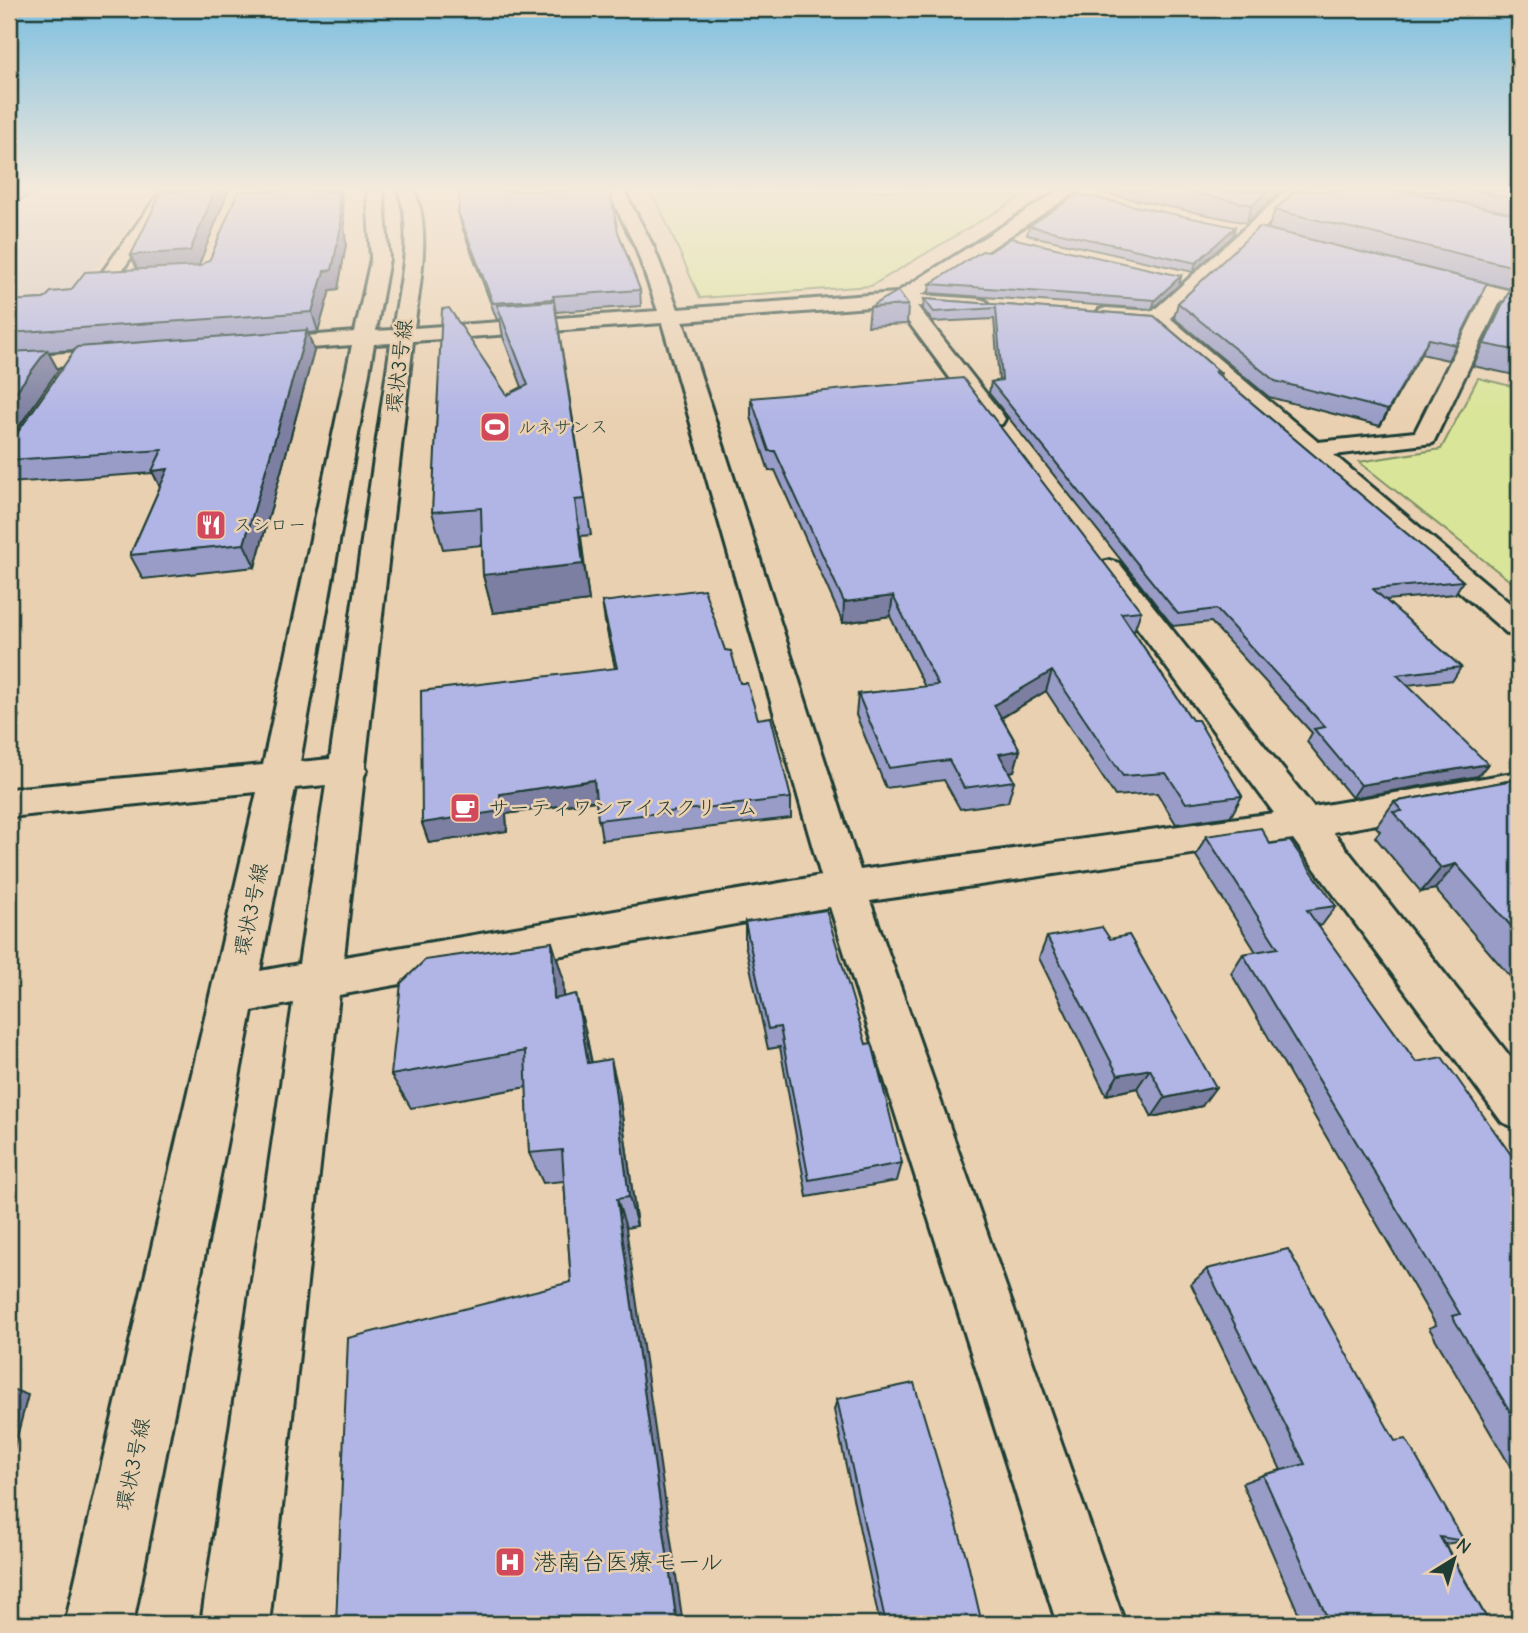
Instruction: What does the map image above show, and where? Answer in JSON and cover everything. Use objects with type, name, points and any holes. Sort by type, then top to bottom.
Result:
[{"type":"street","points":[[115,267],[103,285],[154,281]]},
{"type":"street","name":"環状3号線","points":[[235,1624],[349,770],[383,337],[380,267]]},
{"type":"street","name":"環状3号線","points":[[99,1624],[279,777],[383,337],[408,267]]},
{"type":"street","points":[[652,267],[671,317],[845,888],[1091,1624]]},
{"type":"street","points":[[901,299],[949,267]]},
{"type":"street","points":[[1158,318],[1212,267]]},
{"type":"street","points":[[1413,272],[1519,299]]},
{"type":"street","points":[[1170,275],[1197,281]]},
{"type":"street","points":[[1310,450],[1424,438],[1494,292]]},
{"type":"street","points":[[242,347],[901,299],[996,306]]},
{"type":"street","points":[[901,299],[1010,441]]},
{"type":"street","points":[[1091,313],[1158,318],[1519,627]]},
{"type":"street","points":[[9,364],[147,354]]},
{"type":"street","points":[[63,382],[79,359]]},
{"type":"street","points":[[1086,539],[1519,1106]]},
{"type":"street","points":[[9,803],[349,770]]},
{"type":"street","points":[[232,995],[845,888],[1304,823],[1519,785]]},
{"type":"shaded area","points":[[9,267],[96,267],[63,309],[9,314]]},
{"type":"green space","points":[[686,267],[903,267],[871,286],[700,298]]},
{"type":"green space","points":[[1478,378],[1519,388],[1519,588],[1359,462],[1441,449]]},
{"type":"building","points":[[177,267],[333,267],[332,270],[324,271],[312,312],[9,333],[9,301],[44,299],[51,292],[71,290],[85,272]]},
{"type":"building","points":[[479,267],[631,267],[640,290],[553,296],[554,299],[493,303]]},
{"type":"building","points":[[956,267],[1142,267],[1181,276],[1155,300],[930,284]]},
{"type":"building","points":[[1216,267],[1423,267],[1487,283],[1456,345],[1429,339],[1388,410],[1275,381],[1178,303]]},
{"type":"building","points":[[1513,283],[1519,284],[1519,351],[1484,344]]},
{"type":"building","points":[[898,291],[908,305],[870,307]]},
{"type":"building","points":[[924,299],[1154,316],[1221,373],[1214,371],[1463,581],[1373,589],[1461,667],[1397,675],[1488,764],[1361,785],[1314,729],[1325,727],[1216,609],[1178,614],[991,382],[1002,380],[996,308],[934,312]]},
{"type":"building","points":[[554,301],[585,499],[575,500],[583,564],[483,575],[481,508],[432,512],[442,309],[449,308],[507,395],[528,385],[497,305]]},
{"type":"building","points":[[307,330],[244,544],[130,555],[168,469],[152,471],[162,450],[9,460],[9,445],[77,347]]},
{"type":"building","points":[[47,350],[9,401],[9,352]]},
{"type":"building","points":[[963,378],[1141,611],[1121,613],[1192,720],[1198,720],[1242,796],[1186,803],[1166,773],[1123,776],[1052,671],[994,705],[1020,750],[999,754],[1014,781],[964,788],[949,760],[889,768],[858,694],[938,685],[893,596],[844,602],[775,451],[769,451],[751,398]]},
{"type":"building","points":[[704,589],[725,650],[731,651],[740,683],[747,683],[758,719],[771,717],[791,798],[598,820],[594,780],[500,794],[501,811],[422,823],[421,691],[617,668],[602,602]]},
{"type":"building","points":[[1519,779],[1519,935],[1456,864],[1441,868],[1393,812],[1402,811],[1394,802]]},
{"type":"building","points":[[1261,828],[1270,844],[1290,841],[1336,906],[1307,910],[1416,1062],[1442,1057],[1519,1166],[1519,1426],[1452,1316],[1460,1314],[1243,954],[1278,948],[1206,836]]},
{"type":"building","points":[[826,910],[866,1044],[872,1043],[902,1163],[809,1180],[780,1027],[768,1029],[745,922]]},
{"type":"building","points":[[1102,927],[1110,939],[1129,935],[1216,1087],[1165,1098],[1150,1069],[1118,1075],[1047,937]]},
{"type":"building","points":[[552,942],[554,999],[576,994],[588,1063],[611,1059],[629,1197],[617,1199],[677,1624],[336,1624],[348,1338],[571,1282],[562,1150],[529,1153],[525,1051],[391,1075],[401,983],[425,960]]},
{"type":"building","points":[[1288,1249],[1395,1441],[1406,1439],[1464,1541],[1440,1537],[1490,1624],[1330,1624],[1263,1475],[1305,1464],[1207,1269]]},
{"type":"building","points":[[914,1383],[967,1559],[982,1624],[886,1624],[837,1399]]},
{"type":"place","name":"ルネサンス","points":[[495,427]]},
{"type":"place","name":"スシロー","points":[[211,525]]},
{"type":"place","name":"サーティワンアイスクリーム","points":[[465,808]]},
{"type":"place","name":"港南台医療モール","points":[[510,1562]]}]
